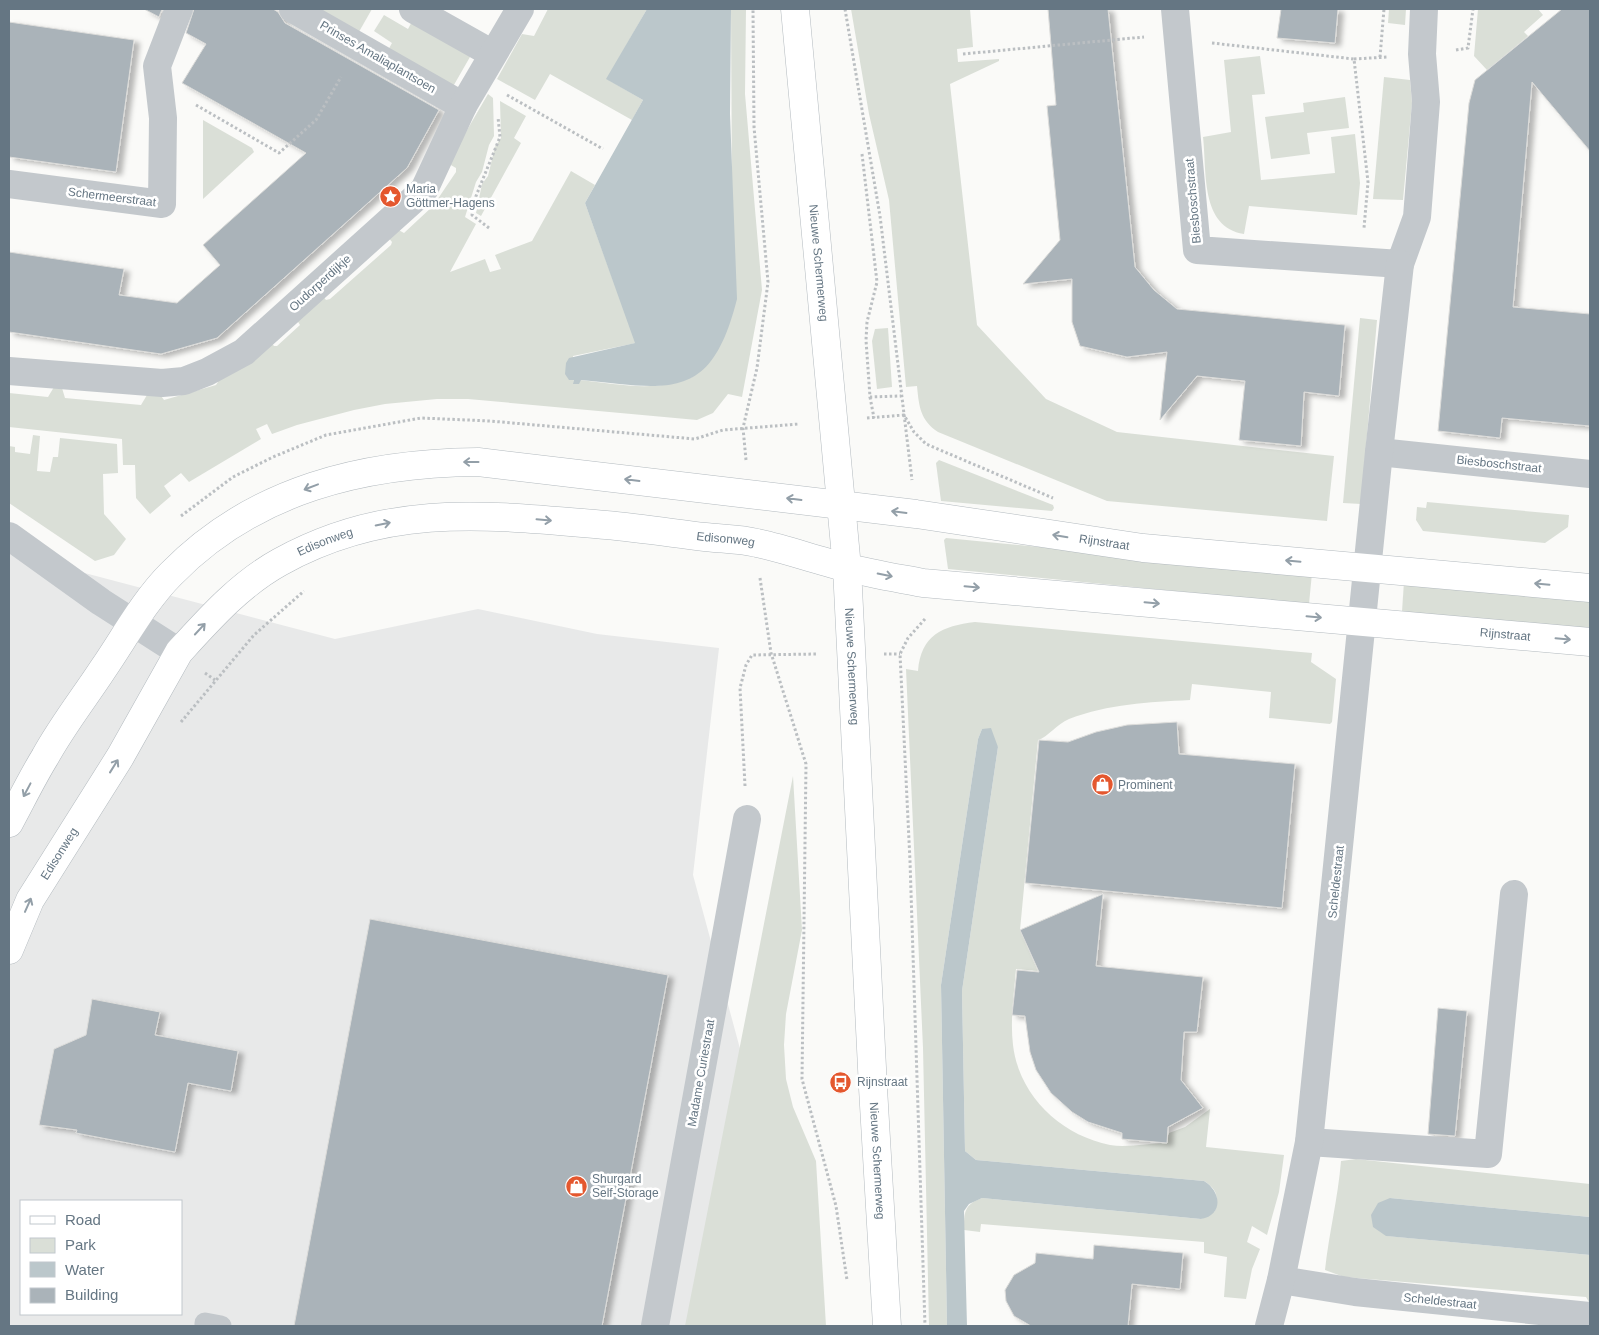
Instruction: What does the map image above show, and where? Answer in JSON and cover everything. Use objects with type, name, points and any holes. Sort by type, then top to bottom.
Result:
[{"type":"street","points":[[160,84],[157,66],[179,9]]},
{"type":"street","name":"Prinses Amaliaplantsoen","points":[[293,9],[463,106]]},
{"type":"street","points":[[414,9],[493,54]]},
{"type":"street","name":"Oudorperdijkje","points":[[9,371],[162,383],[184,380],[225,364],[244,352],[424,190],[463,106],[520,9]]},
{"type":"street","name":"Nieuwe Schermerweg","points":[[795,9],[847,568],[887,1326]]},
{"type":"street","points":[[1362,622],[1378,452],[1400,264],[1417,216],[1426,102],[1422,54],[1424,9]]},
{"type":"street","name":"Biesboschstraat","points":[[1176,21],[1197,250],[1400,264]]},
{"type":"street","name":"Schermeerstraat","points":[[9,184],[162,204],[163,118],[160,84]]},
{"type":"street","name":"Biesboschstraat","points":[[1378,452],[1590,474]]},
{"type":"street","points":[[9,823],[45,756],[134,624],[170,575],[198,548],[238,520],[309,487],[373,470],[407,465],[478,462],[842,505]]},
{"type":"street","name":"Rijnstraat","points":[[842,505],[916,514],[1143,548],[1590,588]]},
{"type":"street","name":"Edisonweg","points":[[9,950],[30,900],[120,757],[179,652],[254,578],[279,563],[328,539],[360,528],[401,520],[440,516],[497,516],[756,542],[847,568]]},
{"type":"street","points":[[9,536],[134,624],[179,652]]},
{"type":"street","name":"Rijnstraat","points":[[847,568],[923,583],[1590,642]]},
{"type":"street","name":"Scheldestraat","points":[[1269,1326],[1281,1280],[1309,1142],[1362,622]]},
{"type":"street","name":"Madame Curiestraat","points":[[655,1326],[747,819]]},
{"type":"street","points":[[1309,1142],[1488,1154],[1514,894]]},
{"type":"street","name":"Scheldestraat","points":[[1281,1280],[1355,1292],[1589,1316],[1587,1326]]},
{"type":"lane","points":[[205,1326],[206,1323],[221,1326]]},
{"type":"path","points":[[750,494],[743,428],[757,368],[768,282],[754,127],[753,9]]},
{"type":"path","points":[[845,9],[880,216],[916,514]]},
{"type":"path","points":[[1380,57],[1384,9]]},
{"type":"path","points":[[963,54],[1176,21],[1220,46],[1354,59],[1368,182],[1361,261]]},
{"type":"path","points":[[160,84],[279,153],[316,120],[359,47]]},
{"type":"path","points":[[504,94],[603,149]]},
{"type":"path","points":[[489,228],[472,215],[476,196],[500,137],[498,114]]},
{"type":"path","points":[[862,154],[877,282],[867,322],[866,340],[870,397],[874,418]]},
{"type":"path","points":[[870,397],[901,396]]},
{"type":"path","points":[[904,415],[914,432],[926,444],[1057,500]]},
{"type":"path","points":[[756,542],[772,653],[806,764],[802,1079],[836,1206],[849,1289]]},
{"type":"path","points":[[923,583],[923,620],[908,638],[900,654],[910,861],[925,1326]]},
{"type":"path","points":[[178,726],[254,634],[308,588]]},
{"type":"path","points":[[747,819],[740,688],[746,665],[752,655],[772,653]]},
{"type":"shaded area","points":[[9,553],[335,639],[478,609],[597,634],[719,648],[693,875],[815,1326],[9,1326]]},
{"type":"green space","points":[[305,9],[372,9],[356,37]]},
{"type":"green space","points":[[548,9],[647,9],[607,79],[643,100],[632,120],[550,74],[535,100],[497,79],[522,34],[534,36]]},
{"type":"green space","points":[[731,9],[746,9],[745,94],[762,290],[742,397],[728,394],[713,413],[697,420],[468,399],[437,399],[385,404],[354,410],[297,425],[272,434],[267,424],[256,429],[261,439],[189,482],[181,473],[164,486],[171,496],[150,514],[136,498],[135,465],[123,465],[122,439],[9,427],[9,393],[48,397],[54,387],[62,388],[65,398],[141,405],[147,395],[159,393],[164,400],[216,385],[218,382],[216,376],[270,341],[274,346],[277,346],[300,325],[295,317],[321,294],[326,300],[330,299],[391,245],[392,242],[387,236],[395,228],[404,233],[433,206],[456,172],[456,168],[449,164],[449,161],[488,94],[493,98],[494,136],[489,145],[482,172],[476,182],[465,217],[476,224],[450,272],[485,259],[490,272],[501,269],[495,255],[532,241],[571,171],[595,185],[585,203],[636,343],[573,356],[574,384],[580,380],[650,386],[678,382],[692,377],[732,195]]},
{"type":"green space","points":[[851,9],[970,9],[973,47],[957,49],[958,62],[999,59],[999,61],[950,84],[977,325],[1046,399],[1117,432],[1334,456],[1327,521],[1107,501],[938,432],[927,423],[920,406],[917,386],[906,387],[889,200],[869,114]]},
{"type":"green space","points":[[1389,9],[1406,9],[1405,25],[1388,23]]},
{"type":"green space","points":[[1478,9],[1538,9],[1543,15],[1524,32],[1528,36],[1487,70],[1474,56]]},
{"type":"green space","points":[[384,15],[408,29],[415,16],[474,50],[451,90],[386,54],[392,43],[374,31]]},
{"type":"green space","points":[[1260,56],[1265,94],[1252,95],[1261,180],[1335,173],[1331,137],[1355,134],[1360,183],[1357,215],[1249,206],[1244,234],[1230,229],[1220,221],[1208,196],[1203,137],[1231,132],[1224,60]]},
{"type":"green space","points":[[1384,77],[1410,80],[1412,103],[1403,200],[1373,199]]},
{"type":"green space","points":[[1345,97],[1349,128],[1307,133],[1310,154],[1271,159],[1265,117],[1304,112],[1303,103]]},
{"type":"green space","points":[[500,101],[526,116],[514,138],[521,143],[481,216],[476,213],[482,184],[488,176],[495,147],[501,138]]},
{"type":"green space","points":[[203,120],[252,148],[254,152],[203,199]]},
{"type":"green space","points":[[1360,318],[1377,320],[1361,504],[1343,503]]},
{"type":"green space","points":[[888,328],[892,387],[877,389],[872,341],[875,329]]},
{"type":"green space","points":[[33,435],[40,436],[37,471],[50,472],[53,457],[58,457],[60,438],[117,444],[118,473],[103,474],[104,514],[126,539],[114,555],[95,561],[9,503],[9,446],[15,447],[15,452],[30,454]]},
{"type":"green space","points":[[939,460],[1053,505],[1054,508],[1052,511],[941,501],[936,463]]},
{"type":"green space","points":[[1427,502],[1569,515],[1568,527],[1545,543],[1423,531],[1416,520],[1417,507],[1426,508]]},
{"type":"green space","points":[[946,538],[1312,573],[1309,604],[948,569],[944,540]]},
{"type":"green space","points":[[1404,581],[1590,599],[1590,630],[1402,612]]},
{"type":"green space","points":[[975,622],[1312,653],[1311,662],[1336,679],[1332,722],[1330,724],[1269,718],[1271,692],[1192,684],[1190,700],[1144,703],[1099,710],[1069,719],[1038,740],[1020,930],[1038,971],[1016,969],[1012,1026],[1017,1064],[1033,1096],[1045,1110],[1059,1122],[1092,1140],[1117,1146],[1167,1143],[1169,1133],[1185,1127],[1210,1109],[1206,1147],[1284,1155],[1279,1192],[1267,1235],[1252,1226],[1247,1242],[1260,1249],[1252,1269],[1246,1299],[1224,1297],[1227,1257],[1204,1253],[1204,1242],[981,1224],[980,1232],[964,1230],[964,1219],[968,1206],[982,1198],[1201,1219],[1215,1211],[1217,1202],[1214,1190],[1204,1181],[976,1160],[965,1151],[962,991],[998,747],[982,729],[978,739],[941,985],[947,1326],[929,1326],[923,1048],[906,669],[918,671],[924,649],[935,634],[953,626]]},
{"type":"green space","points":[[793,776],[802,930],[786,1014],[784,1045],[786,1079],[793,1107],[816,1161],[826,1326],[685,1326]]},
{"type":"green space","points":[[1356,1159],[1590,1184],[1590,1217],[1390,1198],[1387,1236],[1590,1255],[1590,1304],[1586,1297],[1344,1277],[1325,1270],[1341,1161]]},
{"type":"water","points":[[647,9],[731,9],[730,114],[737,299],[727,332],[714,356],[700,372],[683,382],[640,386],[581,380],[579,384],[573,384],[574,380],[569,380],[565,374],[566,363],[569,358],[635,343],[585,203],[643,100],[606,79]]},
{"type":"water","points":[[991,728],[998,747],[962,991],[965,1151],[976,1160],[1204,1181],[1214,1191],[1218,1202],[1214,1213],[1201,1219],[982,1198],[969,1204],[964,1211],[967,1326],[947,1326],[941,985],[978,739],[982,729]]},
{"type":"water","points":[[1390,1198],[1590,1217],[1590,1255],[1386,1236],[1373,1227],[1371,1215],[1378,1203]]},
{"type":"building","points":[[144,9],[162,9],[159,17]]},
{"type":"building","points":[[194,9],[273,9],[278,12],[285,23],[439,110],[407,168],[217,338],[161,354],[9,332],[9,252],[124,269],[119,295],[177,303],[220,265],[203,245],[306,153],[182,83],[206,44],[186,33]]},
{"type":"building","points":[[1048,9],[1108,9],[1135,267],[1154,290],[1177,309],[1345,325],[1339,396],[1304,392],[1301,446],[1239,440],[1245,381],[1197,376],[1160,420],[1167,352],[1127,357],[1080,346],[1072,322],[1072,279],[1023,284],[1060,240],[1047,106],[1056,105]]},
{"type":"building","points":[[1281,9],[1338,9],[1335,43],[1277,38]]},
{"type":"building","points":[[1562,9],[1590,9],[1590,151],[1532,82],[1513,307],[1590,314],[1590,426],[1502,418],[1500,438],[1438,431],[1469,103],[1475,80]]},
{"type":"building","points":[[9,22],[134,40],[116,172],[9,157]]},
{"type":"building","points":[[1177,722],[1179,754],[1295,764],[1282,908],[1025,883],[1039,740],[1068,742],[1096,732],[1127,725]]},
{"type":"building","points":[[1103,894],[1096,966],[1203,977],[1197,1032],[1184,1032],[1181,1080],[1203,1108],[1168,1127],[1167,1143],[1122,1139],[1122,1133],[1088,1122],[1072,1112],[1051,1093],[1036,1070],[1030,1052],[1025,1016],[1012,1015],[1017,970],[1039,972],[1020,930]]},
{"type":"building","points":[[370,919],[668,975],[602,1326],[294,1326]]},
{"type":"building","points":[[92,999],[160,1012],[155,1035],[238,1051],[231,1091],[188,1083],[175,1152],[76,1133],[77,1130],[39,1125],[54,1049],[86,1035]]},
{"type":"building","points":[[1438,1008],[1467,1011],[1455,1136],[1428,1134]]},
{"type":"building","points":[[1094,1245],[1183,1253],[1180,1289],[1132,1284],[1128,1326],[1031,1326],[1014,1316],[1006,1301],[1005,1290],[1014,1275],[1035,1263],[1036,1253],[1093,1259]]},
{"type":"place","name":"Maria Göttmer-Hagens","points":[[390,196]]},
{"type":"place","name":"Prominent","points":[[1102,785]]},
{"type":"place","name":"Rijnstraat","points":[[841,1082]]},
{"type":"place","name":"Shurgard Self-Storage","points":[[576,1186]]}]
